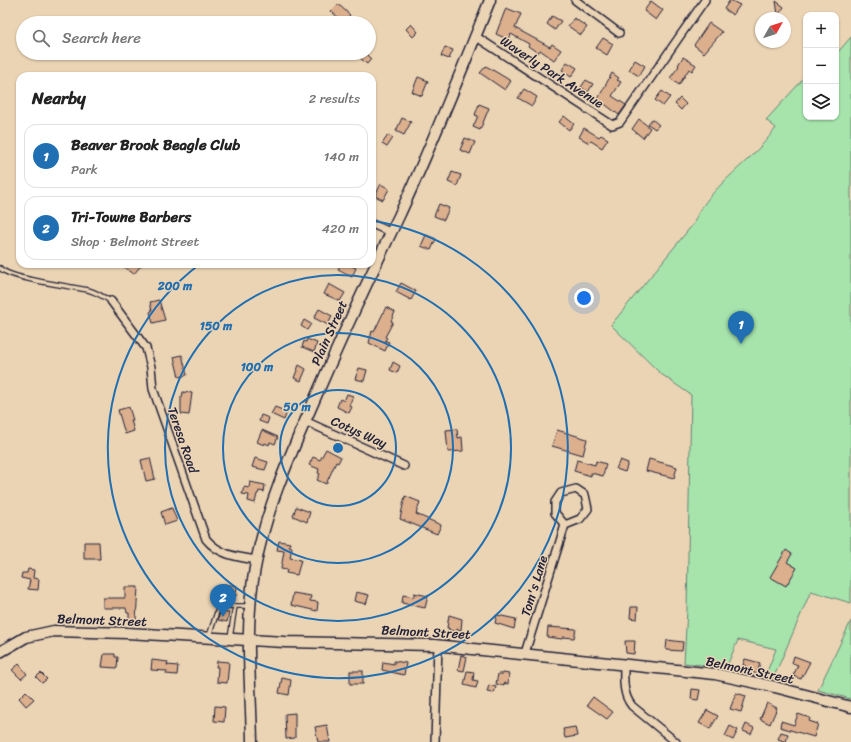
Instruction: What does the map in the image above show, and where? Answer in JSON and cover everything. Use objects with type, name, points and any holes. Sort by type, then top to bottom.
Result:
[{"type":"main road","name":"Plain Street","points":[[376,262],[423,162],[490,0]]},
{"type":"main road","name":"Plain Street","points":[[252,742],[249,639],[251,606],[257,560],[276,492],[338,343],[373,268]]},
{"type":"main road","name":"Belmont Street","points":[[0,652],[26,637],[54,631],[209,637],[285,642],[438,645],[525,653],[728,677],[851,707]]},
{"type":"street","points":[[575,0],[618,33]]},
{"type":"street","name":"Waverly Park Avenue","points":[[476,36],[612,125],[620,122],[705,0]]},
{"type":"street","points":[[376,226],[390,232]]},
{"type":"street","name":"Teresa Road","points":[[110,301],[146,348],[150,362],[153,390],[206,539],[214,549],[257,560]]},
{"type":"street","name":"Cotys Way","points":[[305,421],[404,466]]},
{"type":"street","points":[[572,489],[579,490],[587,499],[588,509],[580,519],[565,525],[555,513],[555,502],[558,496],[564,492],[572,489]]},
{"type":"street","name":"Tom's Lane","points":[[525,653],[565,525]]},
{"type":"street","points":[[435,742],[438,645]]},
{"type":"street","points":[[624,664],[624,684],[628,701],[632,706],[676,742]]},
{"type":"lane","points":[[0,268],[4,272],[18,276],[90,290],[110,301]]},
{"type":"lane","points":[[209,637],[219,606],[251,606]]},
{"type":"lane","points":[[230,638],[234,606]]},
{"type":"green space","points":[[851,37],[851,603],[811,591],[773,679],[765,677],[776,649],[738,640],[726,668],[684,663],[687,610],[691,395],[661,374],[611,325],[694,223],[699,212],[714,192],[752,156],[776,128],[766,120],[803,79],[803,120],[839,120],[839,51]]},
{"type":"green space","points":[[851,621],[851,699],[818,690]]},
{"type":"building","points":[[730,0],[740,5],[733,15],[724,9]]},
{"type":"building","points":[[651,1],[663,10],[656,20],[644,11]]},
{"type":"building","points":[[776,1],[784,7],[780,12],[778,12]]},
{"type":"building","points":[[338,4],[350,15],[336,16],[331,11]]},
{"type":"building","points":[[506,8],[521,14],[515,28],[550,47],[552,44],[561,50],[554,60],[540,50],[538,53],[528,46],[529,44],[511,34],[509,40],[496,34]]},
{"type":"building","points":[[552,16],[561,21],[555,30],[547,24]]},
{"type":"building","points":[[574,18],[587,27],[581,35],[568,26]]},
{"type":"building","points":[[709,23],[722,32],[704,53],[694,45]]},
{"type":"building","points":[[411,24],[418,32],[413,37],[406,29]]},
{"type":"building","points":[[603,38],[613,44],[607,55],[596,48]]},
{"type":"building","points":[[445,47],[453,50],[449,59],[441,56]]},
{"type":"building","points":[[683,57],[696,65],[692,71],[689,69],[679,85],[670,78],[679,66],[678,65]]},
{"type":"building","points":[[362,60],[370,60],[367,64]]},
{"type":"building","points":[[635,60],[645,66],[639,76],[629,70]]},
{"type":"building","points":[[567,62],[577,68],[571,77],[562,70]]},
{"type":"building","points":[[486,66],[511,81],[505,90],[480,73]]},
{"type":"building","points":[[612,73],[619,78],[617,80],[621,82],[612,96],[626,105],[619,115],[598,99]]},
{"type":"building","points":[[418,77],[428,81],[422,96],[412,92]]},
{"type":"building","points":[[586,80],[593,84],[588,92],[581,87]]},
{"type":"building","points":[[524,89],[537,97],[532,106],[518,98]]},
{"type":"building","points":[[662,91],[670,97],[663,106],[655,100]]},
{"type":"building","points":[[680,98],[686,104],[681,110],[675,104]]},
{"type":"building","points":[[479,104],[489,108],[480,130],[473,127],[478,116],[475,115]]},
{"type":"building","points":[[564,116],[574,124],[569,130],[559,122]]},
{"type":"building","points":[[402,118],[411,122],[404,135],[396,131]]},
{"type":"building","points":[[639,119],[650,128],[643,138],[632,129]]},
{"type":"building","points":[[652,119],[659,125],[655,129],[648,124]]},
{"type":"building","points":[[584,128],[599,137],[601,135],[608,139],[602,148],[591,141],[589,143],[579,137]]},
{"type":"building","points":[[388,135],[393,138],[387,147],[382,144]]},
{"type":"building","points":[[465,138],[475,142],[470,154],[460,150]]},
{"type":"building","points":[[452,172],[461,175],[457,186],[448,182]]},
{"type":"building","points":[[381,184],[389,189],[383,200],[376,196]]},
{"type":"building","points":[[439,204],[449,208],[444,220],[434,216]]},
{"type":"building","points":[[426,235],[436,239],[431,250],[421,246]]},
{"type":"building","points":[[126,268],[139,268],[134,274]]},
{"type":"building","points":[[339,268],[356,268],[352,277],[338,270]]},
{"type":"building","points":[[401,283],[416,291],[411,300],[396,292]]},
{"type":"building","points":[[329,284],[345,293],[340,301],[324,294]]},
{"type":"building","points":[[159,300],[165,320],[153,323],[150,312],[152,311],[150,302]]},
{"type":"building","points":[[386,307],[395,312],[391,321],[393,322],[385,337],[387,338],[385,341],[389,342],[385,351],[369,343],[372,331],[374,332]]},
{"type":"building","points":[[319,309],[332,316],[328,325],[314,318]]},
{"type":"building","points":[[304,320],[311,324],[307,330],[301,326]]},
{"type":"building","points":[[307,339],[317,343],[314,352],[302,347],[304,341],[306,342]]},
{"type":"building","points":[[182,355],[187,375],[179,377],[174,357]]},
{"type":"building","points":[[393,362],[400,366],[397,373],[390,370]]},
{"type":"building","points":[[299,365],[306,369],[301,381],[294,378]]},
{"type":"building","points":[[359,368],[367,370],[364,381],[355,379]]},
{"type":"building","points":[[183,392],[192,393],[189,415],[181,414],[181,396],[182,397]]},
{"type":"building","points":[[347,394],[353,396],[349,406],[352,407],[349,413],[337,407],[340,399],[344,401]]},
{"type":"building","points":[[129,407],[133,420],[131,420],[134,431],[125,434],[118,410]]},
{"type":"building","points":[[275,407],[287,412],[284,420],[271,414]]},
{"type":"building","points":[[261,415],[269,418],[267,424],[259,421]]},
{"type":"building","points":[[457,429],[458,438],[462,437],[463,451],[448,452],[446,430]]},
{"type":"building","points":[[262,430],[278,437],[275,444],[270,442],[269,445],[265,443],[264,445],[257,442]]},
{"type":"building","points":[[557,430],[587,439],[583,455],[552,446]]},
{"type":"building","points":[[326,449],[341,457],[338,463],[336,462],[326,484],[317,480],[320,474],[318,473],[319,469],[309,465],[313,457],[320,460]]},
{"type":"building","points":[[150,458],[155,479],[146,481],[141,460]]},
{"type":"building","points":[[255,458],[268,462],[265,470],[252,467]]},
{"type":"building","points":[[649,459],[677,467],[674,478],[646,471]]},
{"type":"building","points":[[577,460],[595,465],[596,461],[606,464],[603,476],[591,473],[591,476],[574,471]]},
{"type":"building","points":[[620,460],[628,463],[625,472],[616,469]]},
{"type":"building","points":[[250,482],[265,485],[264,492],[259,491],[257,494],[255,503],[248,501],[249,495],[242,494],[244,487],[249,488]]},
{"type":"building","points":[[405,496],[420,502],[416,514],[441,525],[437,534],[400,519]]},
{"type":"building","points":[[296,507],[310,512],[307,522],[293,516]]},
{"type":"building","points":[[172,508],[177,521],[165,525],[161,512]]},
{"type":"building","points":[[279,541],[290,543],[289,546],[292,547],[290,558],[301,560],[297,575],[286,573],[287,570],[281,569],[284,551],[277,550]]},
{"type":"building","points":[[84,542],[99,542],[100,559],[84,559]]},
{"type":"building","points":[[786,550],[792,554],[787,562],[797,568],[786,586],[770,577]]},
{"type":"building","points":[[28,569],[34,570],[33,578],[39,579],[38,590],[28,589],[30,580],[21,578],[22,573],[27,573]]},
{"type":"building","points":[[224,584],[237,586],[236,596],[223,594]]},
{"type":"building","points":[[125,587],[138,587],[136,620],[129,619],[129,613],[127,613],[126,608],[103,608],[103,598],[125,598]]},
{"type":"building","points":[[356,592],[369,595],[366,604],[354,601]]},
{"type":"building","points":[[293,593],[311,596],[310,601],[318,602],[317,611],[291,605]]},
{"type":"building","points":[[414,593],[428,596],[425,608],[402,603],[403,595],[414,597]]},
{"type":"building","points":[[631,607],[638,607],[637,619],[630,618]]},
{"type":"building","points":[[220,612],[229,613],[227,622],[218,620]]},
{"type":"building","points":[[449,615],[462,619],[461,630],[457,629],[457,632],[447,628]]},
{"type":"building","points":[[497,615],[516,619],[514,629],[495,623]]},
{"type":"building","points":[[548,627],[576,629],[574,638],[563,637],[562,639],[547,637]]},
{"type":"building","points":[[667,640],[683,642],[682,651],[666,650]]},
{"type":"building","points":[[625,641],[635,641],[634,654],[626,653]]},
{"type":"building","points":[[104,654],[115,654],[115,657],[118,657],[117,668],[102,667]]},
{"type":"building","points":[[461,655],[467,657],[464,671],[458,670]]},
{"type":"building","points":[[794,656],[810,662],[801,679],[793,676],[798,665],[792,663]]},
{"type":"building","points":[[745,659],[760,663],[757,674],[744,669],[746,666],[743,665]]},
{"type":"building","points":[[152,660],[168,662],[167,665],[178,666],[177,675],[166,674],[167,671],[151,670]]},
{"type":"building","points":[[217,661],[229,662],[227,683],[217,682]]},
{"type":"building","points":[[394,661],[406,663],[404,675],[382,670],[383,662],[394,664]]},
{"type":"building","points":[[19,664],[27,674],[21,679],[12,670]]},
{"type":"building","points":[[350,671],[363,671],[363,684],[350,684]]},
{"type":"building","points":[[467,671],[474,672],[473,680],[478,681],[476,688],[464,685]]},
{"type":"building","points":[[41,673],[47,679],[42,683],[36,677]]},
{"type":"building","points":[[498,674],[509,674],[508,684],[496,684]]},
{"type":"building","points":[[282,678],[291,680],[289,695],[279,693]]},
{"type":"building","points":[[489,685],[496,687],[494,693],[487,692]]},
{"type":"building","points":[[692,689],[700,690],[698,700],[691,699]]},
{"type":"building","points":[[26,691],[34,699],[26,706],[19,698]]},
{"type":"building","points":[[736,693],[746,696],[741,712],[730,709]]},
{"type":"building","points":[[593,697],[613,712],[607,719],[587,705]]},
{"type":"building","points":[[767,703],[777,708],[770,724],[760,719]]},
{"type":"building","points":[[215,706],[225,707],[224,722],[214,721]]},
{"type":"building","points":[[707,710],[718,716],[710,729],[699,723]]},
{"type":"building","points":[[295,713],[295,738],[286,739],[285,714]]},
{"type":"building","points":[[798,714],[810,718],[809,721],[818,724],[814,737],[780,727],[781,721],[794,725]]},
{"type":"building","points":[[746,724],[754,728],[751,734],[743,731]]},
{"type":"building","points":[[327,725],[330,742],[318,742],[315,727]]},
{"type":"building","points":[[730,726],[738,730],[733,740],[725,736]]},
{"type":"building","points":[[575,727],[577,736],[565,738],[563,729]]},
{"type":"building","points":[[781,732],[788,734],[786,742],[778,739]]},
{"type":"place","name":"Beaver Brook Beagle Club","points":[[741,344]]},
{"type":"place","name":"Tri-Towne Barbers","points":[[223,617]]}]
